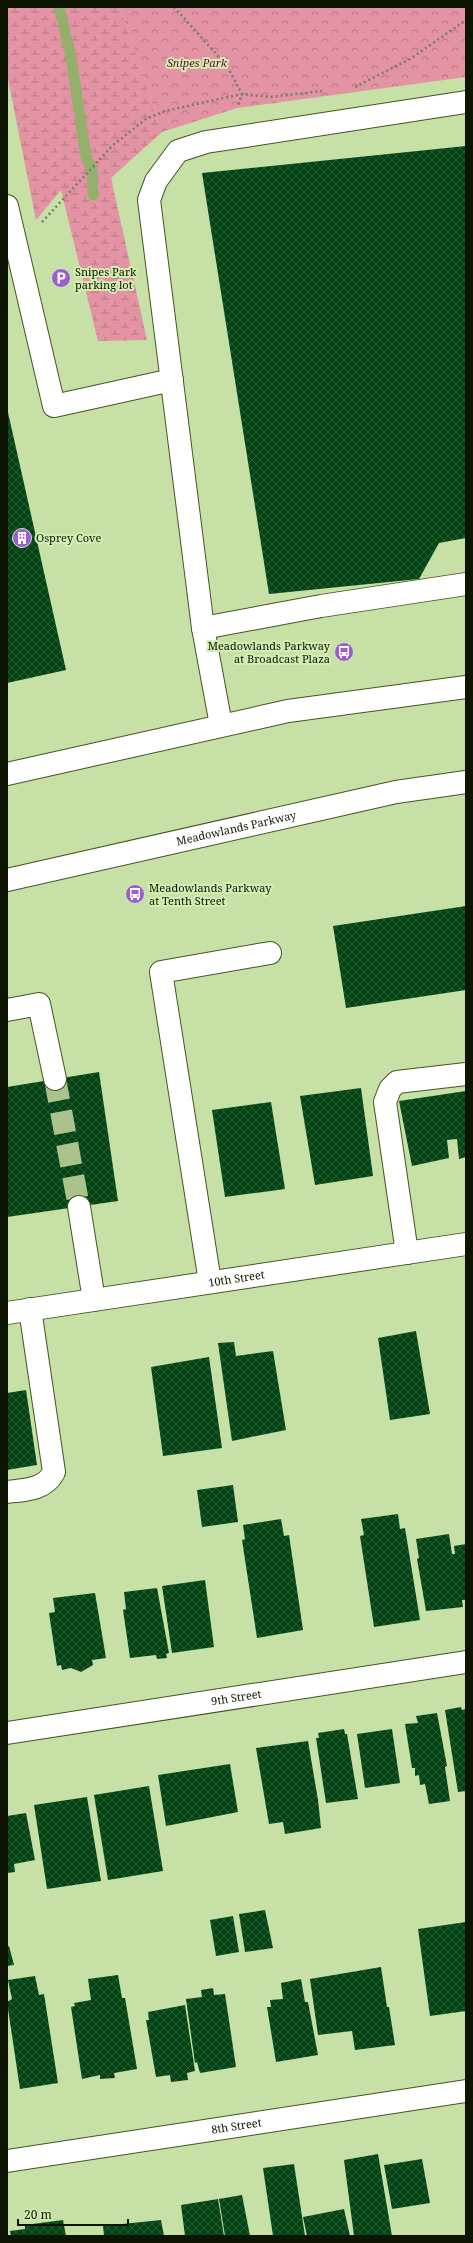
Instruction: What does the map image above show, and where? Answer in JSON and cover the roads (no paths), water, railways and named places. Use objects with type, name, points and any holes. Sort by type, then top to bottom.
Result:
[{"type":"street","points":[[221,725],[203,628],[149,200],[156,181],[178,151],[206,142],[466,102]]},
{"type":"street","points":[[7,206],[54,406],[172,380]]},
{"type":"street","points":[[203,628],[321,606],[466,584]]},
{"type":"street","points":[[7,774],[288,711],[466,687]]},
{"type":"street","name":"Meadowlands Parkway","points":[[7,880],[396,792],[466,782]]},
{"type":"street","points":[[210,1282],[161,972],[270,953]]},
{"type":"street","points":[[7,1010],[39,1004],[55,1079]]},
{"type":"street","points":[[407,1253],[385,1102],[390,1089],[397,1082],[466,1074]]},
{"type":"street","points":[[79,1207],[94,1300]]},
{"type":"street","name":"10th Street","points":[[7,1313],[466,1244]]},
{"type":"street","points":[[7,1492],[33,1489],[50,1480],[54,1472],[30,1309]]},
{"type":"street","name":"9th Street","points":[[7,1733],[466,1662]]},
{"type":"street","name":"8th Street","points":[[7,2161],[466,2091]]},
{"type":"waterway","points":[[59,7],[71,57],[86,157],[92,169],[93,195]]},
{"type":"tunnel","points":[[55,1079],[79,1207]]},
{"type":"place","name":"Snipes Park parking lot","points":[[61,278]]},
{"type":"place","name":"Osprey Cove","points":[[22,538]]},
{"type":"place","name":"Meadowlands Parkway at Broadcast Plaza","points":[[344,652]]},
{"type":"place","name":"Meadowlands Parkway at Tenth Street","points":[[135,894]]},
{"type":"park label","name":"Snipes Park","points":[[197,63]]}]
